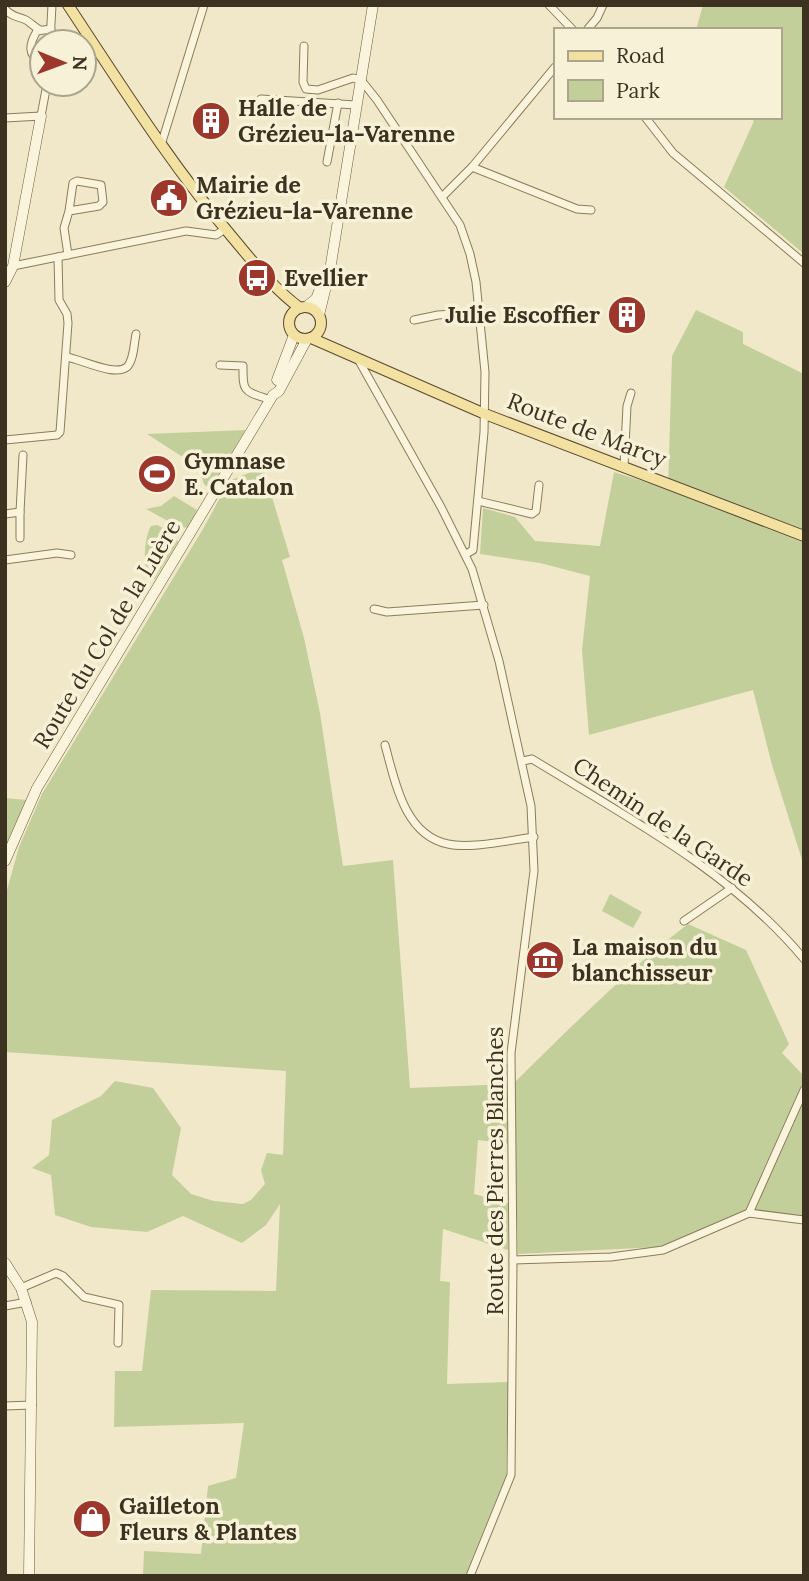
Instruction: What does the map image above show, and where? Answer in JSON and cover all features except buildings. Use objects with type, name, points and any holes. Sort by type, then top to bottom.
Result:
[{"type":"main road","points":[[68,5],[190,186],[276,287],[303,307],[311,308],[320,320],[316,335],[309,338],[294,335],[290,329],[291,316],[276,287]]},
{"type":"main road","points":[[291,316],[303,307]]},
{"type":"main road","name":"Route de Marcy","points":[[320,320],[336,342],[358,358]]},
{"type":"main road","name":"Route de Marcy","points":[[309,338],[485,414],[804,536]]},
{"type":"street","points":[[51,28],[52,5]]},
{"type":"street","points":[[161,145],[204,5]]},
{"type":"street","points":[[320,320],[373,5]]},
{"type":"street","points":[[549,5],[571,28]]},
{"type":"street","points":[[589,28],[603,5]]},
{"type":"street","points":[[5,9],[36,28]]},
{"type":"street","points":[[304,46],[303,82],[306,89],[318,90],[353,78],[361,80],[460,225],[470,254],[481,312],[485,414],[473,550],[466,554]]},
{"type":"street","points":[[442,197],[472,167],[554,68]]},
{"type":"street","points":[[5,282],[13,266],[44,98]]},
{"type":"street","points":[[261,99],[356,105]]},
{"type":"street","points":[[327,162],[338,103]]},
{"type":"street","points":[[5,118],[41,116]]},
{"type":"street","points":[[647,119],[673,153],[804,263]]},
{"type":"street","points":[[472,167],[577,209],[591,210]]},
{"type":"street","points":[[68,255],[64,228],[74,184],[77,181],[101,185],[103,202],[69,211]]},
{"type":"street","points":[[13,266],[186,231],[216,235],[225,229]]},
{"type":"street","points":[[16,251],[29,263]]},
{"type":"street","points":[[303,307],[316,299],[320,292],[332,253]]},
{"type":"street","points":[[5,440],[57,435],[60,432],[68,323],[67,314],[59,300],[58,257]]},
{"type":"street","points":[[414,320],[438,315],[481,312]]},
{"type":"street","points":[[66,357],[118,370],[127,367],[136,334]]},
{"type":"street","name":"Route du Col de la Luère","points":[[5,861],[37,788],[269,397],[294,335]]},
{"type":"street","name":"Route du Col de la Luère","points":[[269,397],[279,391],[309,338]]},
{"type":"street","name":"Route des Pierres Blanches","points":[[358,358],[466,554],[484,605],[523,761],[534,837],[534,871],[511,1053],[511,1475],[470,1576]]},
{"type":"street","points":[[220,365],[243,366],[243,386],[247,393],[269,397]]},
{"type":"street","points":[[624,466],[627,406],[631,393]]},
{"type":"street","points":[[20,538],[23,455]]},
{"type":"street","points":[[478,501],[532,514],[536,511],[539,485]]},
{"type":"street","points":[[5,514],[20,512]]},
{"type":"street","points":[[5,560],[57,553],[71,555]]},
{"type":"street","points":[[374,609],[387,611],[484,605]]},
{"type":"street","points":[[385,745],[396,785],[407,811],[418,827],[431,838],[449,845],[534,837]]},
{"type":"street","name":"Chemin de la Garde","points":[[523,761],[532,759],[640,825],[732,888],[773,924],[804,959]]},
{"type":"street","points":[[684,920],[732,888]]},
{"type":"street","points":[[749,1213],[804,1090]]},
{"type":"street","points":[[513,1260],[611,1256],[663,1250],[749,1213],[804,1220]]},
{"type":"street","points":[[5,1263],[21,1288],[32,1322],[29,1576]]},
{"type":"street","points":[[21,1288],[56,1273],[63,1276],[84,1297],[119,1305],[118,1343]]},
{"type":"street","points":[[5,1306],[27,1302]]},
{"type":"street","points":[[5,1406],[32,1405]]},
{"type":"green space","points":[[703,5],[804,5],[804,254],[724,187],[754,121],[750,119],[781,119],[781,28],[697,28]]},
{"type":"green space","points":[[696,310],[743,332],[743,344],[804,374],[804,866],[772,765],[753,690],[589,735],[582,650],[590,576],[540,563],[480,554],[483,508],[515,517],[535,541],[600,546],[614,472],[668,489],[672,356]]},
{"type":"green space","points":[[246,430],[210,489],[204,484],[196,460],[192,463],[147,434]]},
{"type":"green space","points":[[263,467],[290,557],[282,560],[304,638],[320,713],[343,866],[393,860],[410,1088],[513,1084],[620,981],[688,924],[746,950],[789,1044],[782,1053],[804,1076],[804,1218],[750,1210],[659,1247],[518,1254],[515,1145],[478,1140],[474,1194],[508,1203],[508,1250],[443,1229],[440,1281],[450,1282],[447,1384],[508,1382],[506,1475],[465,1576],[143,1576],[144,1551],[201,1554],[208,1486],[236,1478],[244,1423],[114,1427],[115,1371],[142,1371],[151,1290],[276,1291],[280,1204],[266,1225],[242,1243],[183,1216],[147,1232],[91,1227],[55,1215],[51,1175],[32,1168],[49,1155],[52,1120],[101,1096],[115,1081],[153,1088],[181,1128],[172,1175],[191,1194],[214,1201],[243,1204],[251,1200],[265,1184],[261,1170],[267,1153],[283,1155],[286,1071],[5,1052],[5,897],[19,847],[42,794],[203,529],[229,481]]},
{"type":"green space","points":[[174,496],[197,510],[188,528],[177,526],[146,509],[161,506]]},
{"type":"green space","points":[[157,525],[173,533],[178,542],[155,579],[150,580],[145,561],[145,545],[151,526]]},
{"type":"green space","points":[[5,798],[27,800],[5,850]]},
{"type":"green space","points":[[610,894],[642,912],[633,928],[602,911]]},
{"type":"place","name":"Halle de Grézieu-la-Varenne","points":[[211,121]]},
{"type":"place","name":"Mairie de Grézieu-la-Varenne","points":[[169,198]]},
{"type":"place","name":"Evellier","points":[[257,278]]},
{"type":"place","name":"Julie Escoffier","points":[[627,315]]},
{"type":"place","name":"Gymnase E. Catalon","points":[[157,474]]},
{"type":"place","name":"La maison du blanchisseur","points":[[545,960]]},
{"type":"place","name":"Gailleton Fleurs & Plantes","points":[[92,1519]]}]
